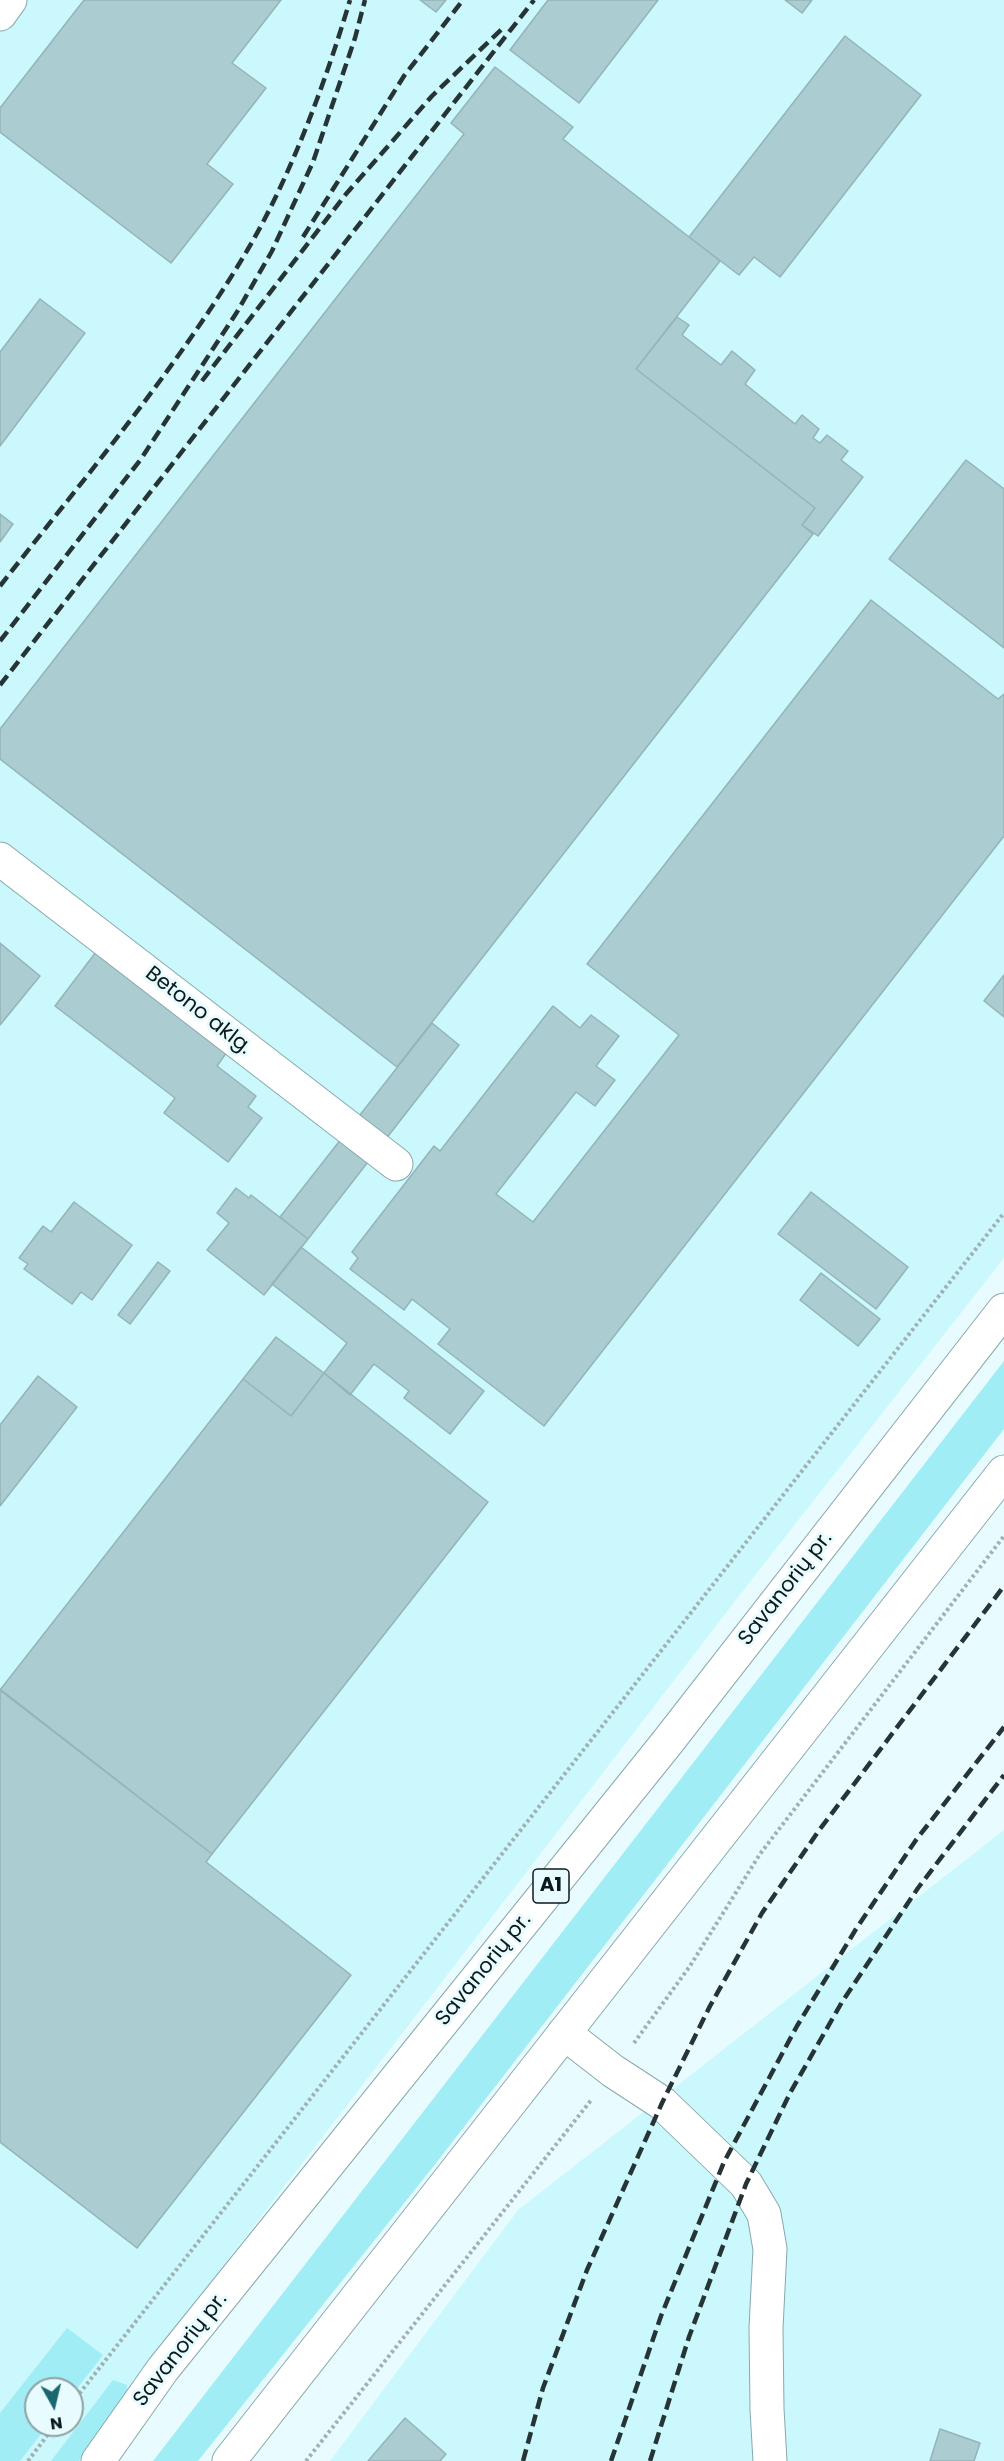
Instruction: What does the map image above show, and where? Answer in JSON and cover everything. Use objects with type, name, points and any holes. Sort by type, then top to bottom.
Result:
[{"type":"main road","points":[[0,14],[10,0]]},
{"type":"main road","name":"Betono aklg.","points":[[0,858],[396,1164]]},
{"type":"main road","name":"Savanorių pr.","points":[[98,2461],[164,2369],[666,1744],[1004,1310]]},
{"type":"main road","points":[[230,2461],[1004,1472]]},
{"type":"main road","points":[[564,2033],[613,2071],[662,2103],[746,2184],[764,2214],[770,2249],[766,2328],[766,2409],[770,2461]]},
{"type":"path","points":[[84,2388],[1004,1213]]},
{"type":"path","points":[[306,2461],[613,2071],[690,1966],[760,1854],[1004,1536]]},
{"type":"path","points":[[28,2461],[47,2437]]},
{"type":"shaded area","points":[[0,0],[1004,0],[1004,1258],[749,1583],[73,2461],[0,2461]]},
{"type":"shaded area","points":[[1004,1361],[1004,1429],[433,2167],[198,2461],[153,2461]]},
{"type":"shaded area","points":[[1004,1830],[1004,2461],[330,2461],[518,2210]]},
{"type":"shaded area","points":[[67,2328],[103,2355],[84,2380],[84,2377],[28,2377]]},
{"type":"shaded area","points":[[113,2380],[127,2385],[128,2398],[79,2461],[51,2461],[69,2437],[84,2437],[84,2418]]},
{"type":"shaded area","points":[[24,2383],[24,2437],[39,2437],[20,2461],[0,2461],[0,2413]]},
{"type":"building","points":[[84,0],[281,0],[232,63],[266,88],[207,164],[233,184],[171,263],[0,132],[0,108]]},
{"type":"building","points":[[420,0],[446,0],[436,12]]},
{"type":"building","points":[[548,0],[658,0],[579,103],[510,50]]},
{"type":"building","points":[[785,0],[812,0],[802,13]]},
{"type":"building","points":[[845,36],[921,95],[780,277],[754,257],[739,275],[689,237]]},
{"type":"building","points":[[495,67],[573,127],[563,139],[720,261],[636,369],[815,508],[802,525],[813,534],[397,1067],[0,759],[0,729],[464,134],[451,123]]},
{"type":"building","points":[[40,299],[85,333],[0,446],[0,352]]},
{"type":"building","points":[[677,317],[689,325],[682,335],[721,365],[732,351],[755,370],[745,384],[795,424],[802,415],[819,429],[813,438],[820,443],[827,435],[848,451],[841,460],[863,477],[818,536],[802,525],[815,508],[636,369]]},
{"type":"building","points":[[966,460],[1004,489],[1004,648],[889,559]]},
{"type":"building","points":[[0,514],[13,524],[0,542]]},
{"type":"building","points":[[871,600],[998,699],[1004,694],[1004,836],[544,1426],[438,1344],[450,1329],[412,1299],[404,1310],[350,1269],[358,1258],[352,1252],[434,1146],[440,1151],[553,1006],[580,1028],[591,1015],[619,1036],[596,1066],[615,1080],[595,1106],[576,1092],[496,1194],[533,1222],[679,1035],[587,964]]},
{"type":"building","points":[[0,943],[40,976],[0,1025]]},
{"type":"building","points":[[96,952],[227,1052],[217,1066],[256,1096],[248,1107],[262,1118],[228,1162],[164,1113],[175,1098],[55,1006]]},
{"type":"building","points":[[1004,975],[1004,1017],[984,1001]]},
{"type":"building","points":[[432,1023],[459,1045],[308,1239],[280,1217]]},
{"type":"building","points":[[236,1188],[249,1198],[251,1195],[308,1239],[264,1295],[207,1250],[229,1223],[217,1213]]},
{"type":"building","points":[[811,1192],[908,1267],[876,1309],[778,1234]]},
{"type":"building","points":[[74,1202],[132,1245],[92,1300],[81,1292],[72,1304],[24,1269],[28,1264],[19,1258],[43,1226],[51,1232]]},
{"type":"building","points":[[301,1247],[484,1391],[450,1434],[404,1398],[409,1391],[374,1364],[350,1395],[324,1373],[347,1343],[272,1284]]},
{"type":"building","points":[[158,1262],[170,1271],[130,1324],[118,1315]]},
{"type":"building","points":[[821,1273],[880,1319],[858,1346],[800,1300]]},
{"type":"building","points":[[276,1337],[324,1373],[291,1416],[243,1379]]},
{"type":"building","points":[[324,1373],[488,1502],[212,1854],[0,1690],[243,1379],[291,1416]]},
{"type":"building","points":[[38,1376],[77,1407],[0,1506],[0,1425]]},
{"type":"building","points":[[0,1689],[212,1854],[206,1862],[351,1975],[137,2248],[0,2142]]},
{"type":"building","points":[[405,2418],[446,2454],[440,2461],[368,2461]]},
{"type":"building","points":[[940,2429],[980,2443],[974,2461],[930,2461]]},
{"type":"railway","points":[[0,586],[192,337],[248,249],[279,191],[306,128],[350,0]]},
{"type":"railway","points":[[0,641],[141,459],[237,312],[272,251],[313,162],[355,38],[365,0]]},
{"type":"railway","points":[[303,237],[404,76],[463,0]]},
{"type":"railway","points":[[0,685],[534,0]]},
{"type":"railway","points":[[202,381],[346,194],[432,96],[505,26]]},
{"type":"railway","points":[[523,2461],[543,2388],[587,2270],[662,2103],[710,2006],[762,1913],[820,1829],[1004,1586]]},
{"type":"railway","points":[[611,2461],[661,2316],[724,2162],[797,2026],[856,1929],[916,1840],[1004,1727]]},
{"type":"railway","points":[[650,2461],[689,2337],[746,2184],[790,2093],[842,2002],[918,1888],[1004,1775]]}]
